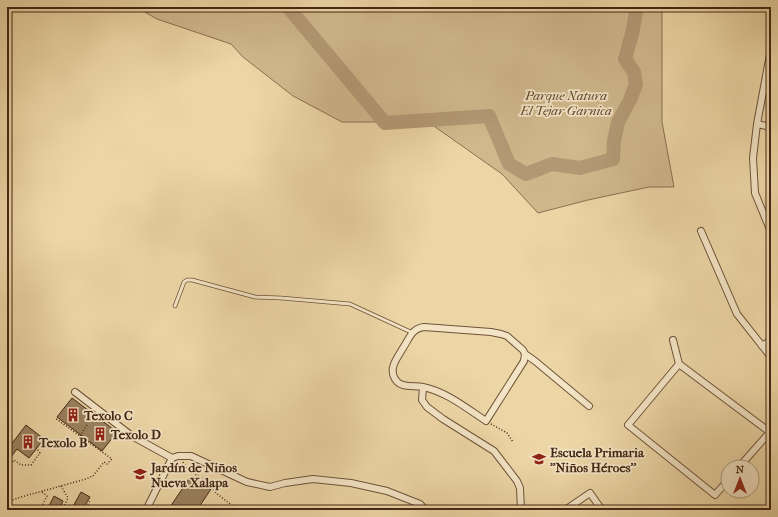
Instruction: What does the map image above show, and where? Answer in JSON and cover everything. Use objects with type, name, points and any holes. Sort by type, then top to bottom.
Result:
[{"type":"street","points":[[771,49],[757,124],[753,158],[755,193],[771,232]]},
{"type":"street","points":[[757,124],[771,126]]},
{"type":"street","points":[[701,231],[737,314],[771,357]]},
{"type":"street","points":[[525,354],[524,361],[486,421],[445,395],[423,387],[405,386],[396,380],[392,372],[394,364],[412,333],[419,328],[424,327],[491,332],[507,336],[523,350],[525,354],[589,406]]},
{"type":"street","points":[[673,340],[679,364],[770,433],[746,459]]},
{"type":"street","points":[[762,346],[771,340]]},
{"type":"street","points":[[679,364],[628,425],[714,495],[720,489]]},
{"type":"street","points":[[423,387],[422,400],[427,407],[443,419],[494,451],[517,481],[520,488],[521,510]]},
{"type":"street","points":[[75,392],[132,436],[175,457],[192,456],[247,482],[270,487],[285,483],[314,479],[352,483],[387,491],[420,504],[426,510]]},
{"type":"street","points":[[146,510],[175,457]]},
{"type":"street","points":[[565,510],[590,493],[602,510]]},
{"type":"lane","points":[[175,306],[184,282],[187,280],[192,280],[255,297],[350,304],[412,333]]},
{"type":"path","points":[[7,502],[86,479],[93,476],[104,462],[107,464],[112,458],[55,418]]},
{"type":"path","points":[[486,421],[507,433],[513,442]]},
{"type":"path","points":[[80,436],[87,425]]},
{"type":"path","points":[[7,469],[14,460],[21,465],[31,465],[40,453],[37,449]]},
{"type":"path","points":[[175,457],[187,469],[209,483],[216,493],[238,510]]},
{"type":"path","points":[[61,486],[68,498],[62,510]]},
{"type":"path","points":[[40,510],[47,496],[41,491]]},
{"type":"path","points":[[85,510],[90,500]]},
{"type":"green space","name":"Parque Natura El Tejar Garnica","points":[[136,7],[662,7],[662,122],[674,187],[649,187],[588,200],[538,213],[502,174],[428,122],[342,122],[293,96],[243,57],[231,44],[157,19]]},
{"type":"building","points":[[72,398],[117,432],[102,451],[57,417]]},
{"type":"building","name":"Texolo B","points":[[26,425],[44,439],[29,458],[17,449],[7,462],[7,450]]},
{"type":"building","points":[[191,476],[211,489],[197,510],[168,510]]},
{"type":"building","points":[[81,492],[90,497],[82,510],[71,510]]},
{"type":"building","points":[[54,496],[63,501],[59,510],[47,510]]},
{"type":"waterway","points":[[288,7],[385,123],[489,116],[509,164],[526,174],[552,164],[580,168],[613,159],[614,141],[618,122],[630,100],[636,84],[634,72],[625,59],[637,7]]},
{"type":"place","name":"Texolo C","points":[[73,415]]},
{"type":"place","name":"Texolo D","points":[[100,434]]},
{"type":"place","name":"Texolo B","points":[[28,442]]},
{"type":"place","name":"Escuela Primaria ''Niños Héroes''","points":[[539,459]]},
{"type":"place","name":"Jardín de Niños Nueva Xalapa","points":[[140,474]]}]
